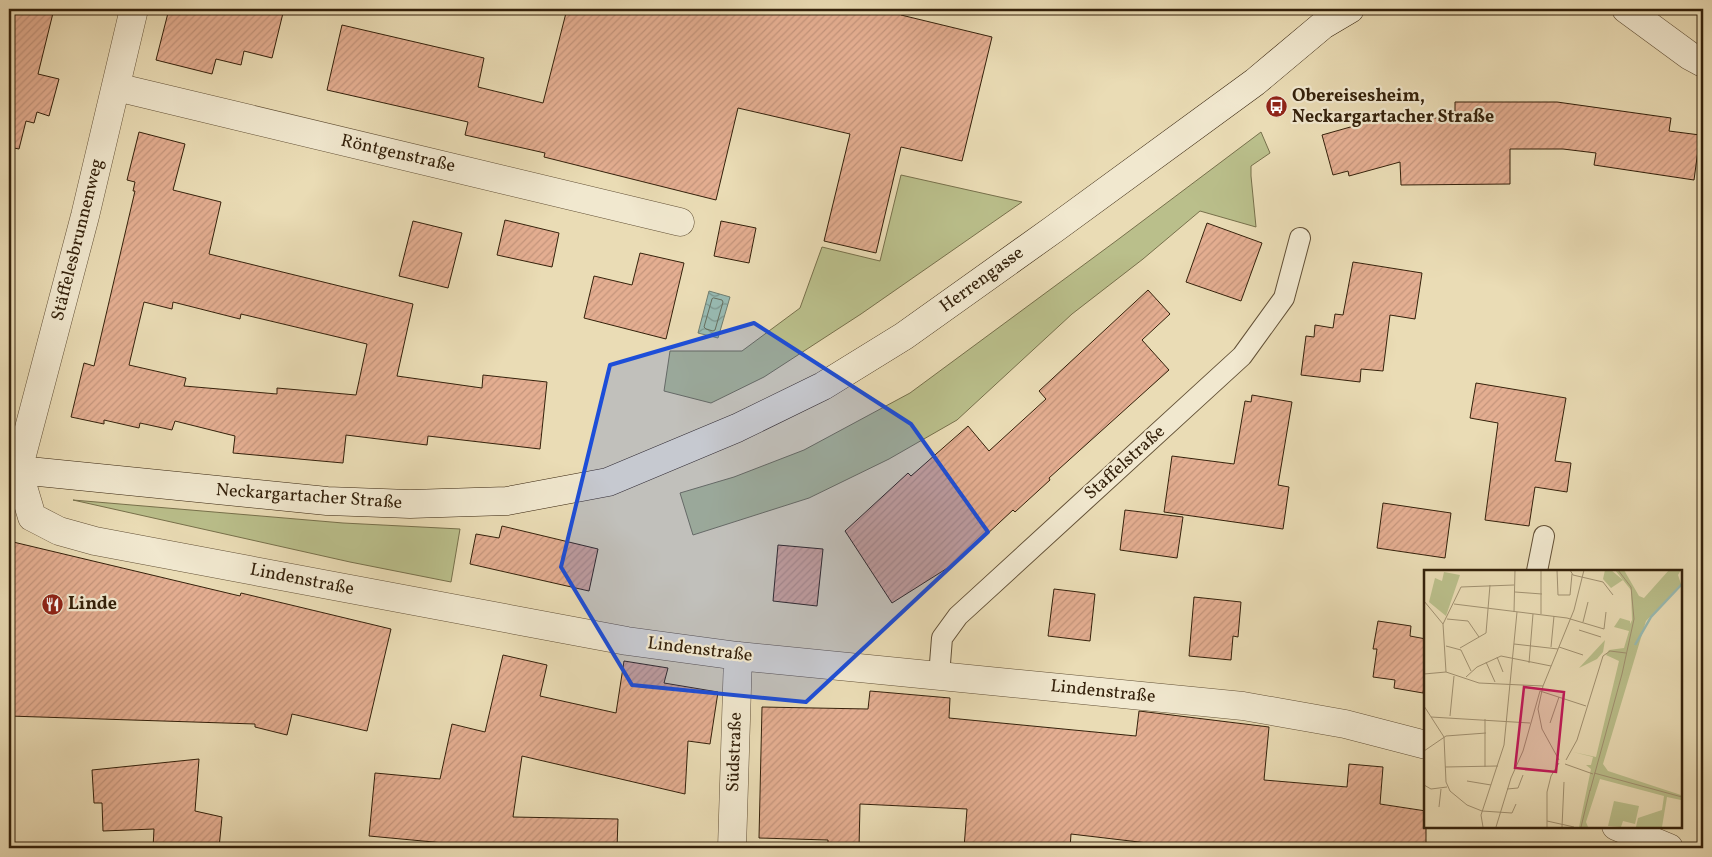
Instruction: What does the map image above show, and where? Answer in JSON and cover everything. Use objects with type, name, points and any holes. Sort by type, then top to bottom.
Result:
[{"type":"street","name":"Stäffelesbrunnenweg","points":[[13,469],[85,216],[134,9]]},
{"type":"street","points":[[1330,17],[1350,9]]},
{"type":"street","points":[[1626,9],[1690,56],[1703,63]]},
{"type":"street","name":"Herrengasse","points":[[608,482],[737,428],[823,386],[904,336],[1255,82],[1330,17]]},
{"type":"street","name":"Röntgenstraße","points":[[116,87],[680,222]]},
{"type":"street","name":"Neckargartacher Straße","points":[[13,469],[327,501],[410,504],[507,501],[608,482]]},
{"type":"street","name":"Lindenstraße","points":[[13,469],[32,517],[59,531],[95,541],[627,641],[738,656],[1243,706],[1345,724],[1424,744]]},
{"type":"street","name":"Südstraße","points":[[732,848],[738,656]]},
{"type":"street","points":[[1618,827],[1669,848]]},
{"type":"lane","name":"Staffelstraße","points":[[939,676],[942,638],[958,616],[1242,356],[1284,298],[1300,238]]},
{"type":"lane","points":[[1537,570],[1544,536]]},
{"type":"highlighted area","points":[[754,323],[911,424],[988,532],[806,702],[632,685],[561,567],[610,365]]},
{"type":"green space","points":[[1261,132],[1270,153],[1251,166],[1256,227],[1200,211],[1143,259],[1072,314],[957,420],[889,459],[809,498],[693,535],[680,493],[734,477],[804,450],[910,393]]},
{"type":"green space","points":[[901,175],[1022,202],[861,314],[764,377],[711,403],[664,391],[670,351],[742,351],[800,308],[822,247],[880,261]]},
{"type":"green space","points":[[73,500],[343,523],[460,529],[451,582],[350,562]]},
{"type":"water","points":[[709,291],[730,297],[718,338],[698,333]]},
{"type":"building","points":[[9,9],[54,9],[38,74],[59,79],[49,116],[37,112],[34,123],[26,121],[19,149],[9,147]]},
{"type":"building","points":[[169,9],[284,9],[272,58],[244,51],[241,65],[216,59],[212,74],[156,60]]},
{"type":"building","points":[[567,9],[903,9],[901,15],[992,37],[962,161],[901,147],[876,253],[824,241],[850,134],[738,108],[716,200],[544,157],[545,153],[465,135],[468,122],[327,90],[342,25],[484,58],[478,87],[543,103]]},
{"type":"building","points":[[1455,102],[1557,102],[1671,118],[1669,131],[1700,135],[1694,180],[1594,165],[1596,153],[1563,149],[1510,149],[1510,184],[1401,185],[1400,162],[1349,176],[1348,171],[1333,175],[1322,135],[1393,115],[1394,118],[1455,118]]},
{"type":"building","points":[[139,132],[185,144],[173,190],[221,202],[209,254],[413,304],[397,376],[482,388],[483,375],[547,382],[540,449],[428,436],[427,445],[346,435],[343,463],[233,453],[235,436],[175,421],[172,430],[140,423],[139,428],[104,420],[104,424],[71,417],[84,363],[94,366],[135,191],[133,191],[135,182],[127,180]],"holes":[[[144,302],[172,309],[173,302],[240,319],[241,314],[367,344],[356,395],[277,388],[277,394],[184,386],[186,378],[129,365]]]},
{"type":"building","points":[[505,220],[559,233],[552,267],[497,255]]},
{"type":"building","points":[[413,221],[462,233],[448,288],[399,276]]},
{"type":"building","points":[[721,221],[756,228],[749,263],[714,256]]},
{"type":"building","points":[[1207,223],[1262,243],[1241,301],[1186,282]]},
{"type":"building","points":[[640,253],[684,263],[666,339],[584,318],[594,276],[632,285]]},
{"type":"building","points":[[1353,262],[1422,273],[1415,319],[1390,315],[1383,371],[1361,369],[1360,382],[1301,375],[1306,336],[1314,337],[1315,325],[1333,328],[1335,314],[1343,315]]},
{"type":"building","points":[[1148,290],[1170,314],[1142,340],[1169,370],[1049,478],[1050,480],[1015,512],[1013,510],[957,562],[892,603],[845,531],[908,473],[911,476],[968,426],[989,451],[1046,399],[1039,391]]},
{"type":"building","points":[[1476,383],[1566,398],[1555,461],[1571,463],[1567,492],[1535,487],[1529,526],[1485,520],[1498,423],[1470,418]]},
{"type":"building","points":[[1252,395],[1292,402],[1278,485],[1289,487],[1283,529],[1164,512],[1172,456],[1234,464],[1245,401],[1251,402]]},
{"type":"building","points":[[1383,503],[1451,513],[1445,558],[1377,548]]},
{"type":"building","points":[[1125,510],[1183,517],[1177,558],[1120,550]]},
{"type":"building","points":[[502,526],[598,549],[589,591],[470,564],[476,534],[499,538]]},
{"type":"building","points":[[9,541],[240,596],[241,593],[391,629],[367,731],[292,714],[287,735],[255,727],[255,724],[9,716]]},
{"type":"building","points":[[778,545],[823,549],[817,606],[773,601]]},
{"type":"building","points":[[1054,589],[1095,594],[1090,641],[1048,636]]},
{"type":"building","points":[[1194,597],[1241,602],[1238,637],[1233,636],[1231,660],[1189,656]]},
{"type":"building","points":[[1378,621],[1411,626],[1410,636],[1424,639],[1423,693],[1394,688],[1395,680],[1373,677],[1377,649],[1373,649]]},
{"type":"building","points":[[503,655],[547,665],[540,696],[616,713],[624,661],[668,668],[664,683],[718,692],[710,744],[688,741],[685,794],[522,756],[513,817],[618,819],[617,848],[498,848],[369,836],[375,773],[440,779],[452,724],[485,732]]},
{"type":"building","points":[[870,691],[950,698],[949,718],[1136,736],[1139,711],[1269,727],[1264,780],[1347,787],[1349,764],[1383,767],[1380,804],[1424,811],[1426,848],[1190,848],[1071,834],[1070,848],[964,848],[967,809],[860,804],[859,848],[828,848],[828,840],[759,838],[762,707],[868,709]]},
{"type":"building","points":[[199,759],[195,811],[222,817],[219,848],[153,848],[154,829],[103,831],[102,803],[94,803],[92,770]]},
{"type":"place","name":"Obereisesheim, Neckargartacher Straße","points":[[1276,106]]},
{"type":"place","name":"Linde","points":[[52,604]]}]
